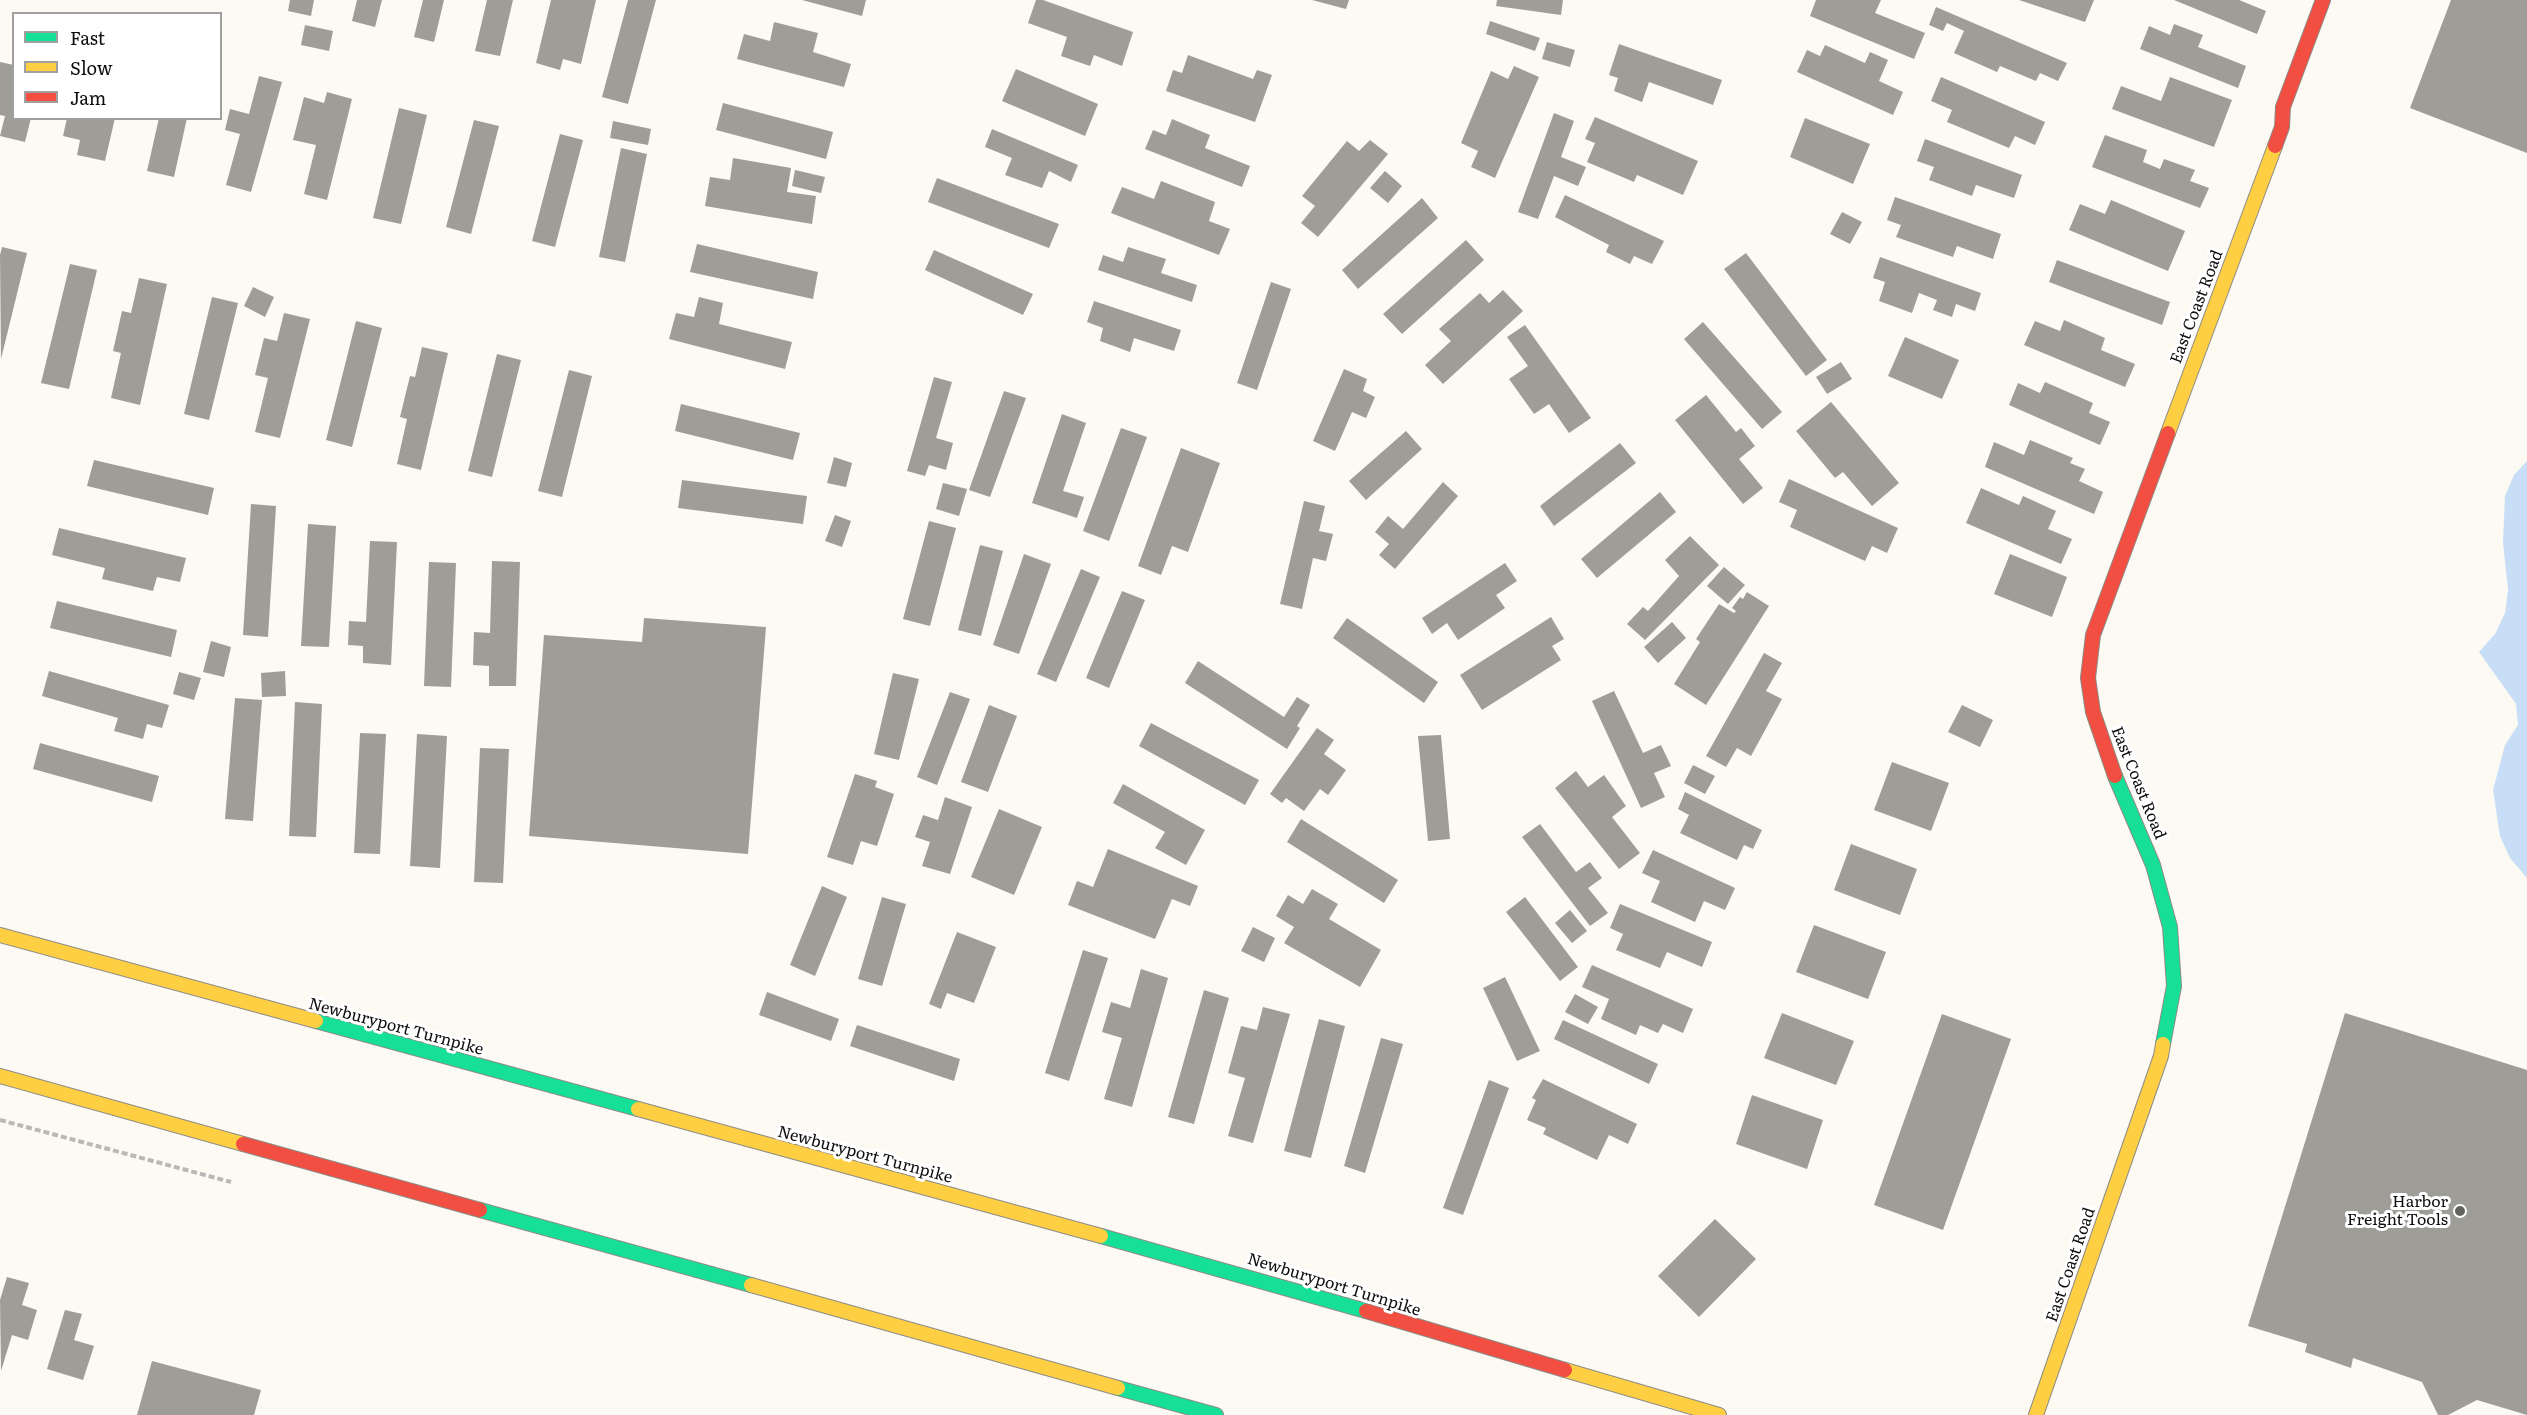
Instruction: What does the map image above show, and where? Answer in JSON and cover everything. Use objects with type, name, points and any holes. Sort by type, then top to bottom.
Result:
[{"type":"main road","name":"East Coast Road","points":[[2036,1415],[2161,1056],[2174,986],[2170,927],[2153,865],[2107,757],[2093,712],[2088,678],[2093,635],[2282,127],[2283,107],[2323,0]]},
{"type":"main road","name":"Newburyport Turnpike","points":[[0,935],[1251,1277],[1719,1415]]},
{"type":"main road","points":[[0,1076],[1216,1415]]},
{"type":"path","points":[[0,1120],[241,1185]]},
{"type":"water","points":[[2527,461],[2527,878],[2510,858],[2500,836],[2493,790],[2505,745],[2518,725],[2516,704],[2479,652],[2495,634],[2505,613],[2508,590],[2503,543],[2505,496],[2514,475]]},
{"type":"building","points":[[290,0],[314,0],[311,16],[288,11]]},
{"type":"building","points":[[357,0],[382,0],[375,27],[352,21]]},
{"type":"building","points":[[423,0],[444,0],[434,42],[414,37]]},
{"type":"building","points":[[487,0],[513,0],[500,56],[475,51]]},
{"type":"building","points":[[551,0],[596,0],[581,64],[563,59],[560,70],[536,63]]},
{"type":"building","points":[[628,0],[656,0],[628,104],[602,97]]},
{"type":"building","points":[[802,0],[866,0],[862,16]]},
{"type":"building","points":[[1036,0],[1043,0],[1133,32],[1122,66],[1094,55],[1090,66],[1061,56],[1067,37],[1028,23]]},
{"type":"building","points":[[1312,0],[1349,0],[1346,9]]},
{"type":"building","points":[[1497,0],[1563,0],[1561,15],[1496,6]]},
{"type":"building","points":[[1816,0],[1881,0],[1875,13],[1925,33],[1914,59],[1810,16]]},
{"type":"building","points":[[2019,0],[2094,0],[2085,22]]},
{"type":"building","points":[[2174,0],[2239,0],[2266,11],[2257,34]]},
{"type":"building","points":[[2451,0],[2527,0],[2527,153],[2410,108]]},
{"type":"building","points":[[1936,7],[2067,63],[2058,81],[2040,73],[2036,81],[2000,66],[1997,72],[1954,53],[1964,31],[1947,23],[1943,31],[1929,25]]},
{"type":"building","points":[[1490,21],[1540,38],[1535,51],[1486,34]]},
{"type":"building","points":[[774,22],[818,33],[813,52],[851,64],[844,87],[737,59],[744,34],[770,41]]},
{"type":"building","points":[[2174,24],[2203,35],[2198,47],[2246,66],[2238,88],[2140,49],[2149,26],[2170,35]]},
{"type":"building","points":[[305,25],[333,31],[329,51],[301,45]]},
{"type":"building","points":[[1547,42],[1575,50],[1570,67],[1542,59]]},
{"type":"building","points":[[1619,44],[1722,80],[1713,105],[1649,82],[1642,102],[1614,91],[1618,78],[1609,75]]},
{"type":"building","points":[[1825,45],[1865,63],[1870,52],[1888,60],[1879,81],[1903,92],[1893,115],[1797,72],[1807,50],[1820,56]]},
{"type":"building","points":[[1188,55],[1253,79],[1257,70],[1272,75],[1255,122],[1166,91],[1173,70],[1182,73]]},
{"type":"building","points":[[0,62],[12,65],[12,120],[30,120],[25,142],[0,136],[5,116],[0,115]]},
{"type":"building","points":[[1514,66],[1539,77],[1495,178],[1471,167],[1478,151],[1461,143],[1491,71],[1508,79]]},
{"type":"building","points":[[1016,69],[1098,104],[1085,136],[1002,101]]},
{"type":"building","points":[[259,76],[282,82],[251,192],[226,185],[240,134],[225,130],[230,109],[249,114]]},
{"type":"building","points":[[1941,77],[2045,122],[2035,145],[2015,136],[2009,148],[1947,122],[1952,110],[1931,101]]},
{"type":"building","points":[[2170,77],[2232,100],[2214,147],[2112,109],[2121,86],[2161,101]]},
{"type":"building","points":[[327,92],[352,99],[327,200],[304,194],[316,145],[293,140],[304,97],[324,103]]},
{"type":"building","points":[[723,103],[833,132],[826,159],[716,130]]},
{"type":"building","points":[[399,108],[427,115],[401,224],[373,218]]},
{"type":"building","points":[[1554,113],[1574,121],[1561,157],[1586,167],[1578,186],[1554,176],[1538,219],[1518,212]]},
{"type":"building","points":[[1595,117],[1698,161],[1683,195],[1637,175],[1634,182],[1587,162],[1595,143],[1585,139]]},
{"type":"building","points":[[1805,118],[1870,144],[1853,184],[1790,157]]},
{"type":"building","points":[[1172,119],[1210,135],[1205,148],[1250,166],[1242,187],[1145,149],[1153,130],[1166,135]]},
{"type":"building","points":[[67,120],[115,120],[105,161],[77,155],[80,140],[63,136]]},
{"type":"building","points":[[159,120],[187,120],[174,177],[147,171]]},
{"type":"building","points":[[474,120],[499,126],[471,234],[446,227]]},
{"type":"building","points":[[613,121],[651,129],[648,145],[610,138]]},
{"type":"building","points":[[992,129],[1078,165],[1071,182],[1049,171],[1042,188],[1005,175],[1012,158],[985,147]]},
{"type":"building","points":[[560,134],[583,140],[555,247],[532,241]]},
{"type":"building","points":[[2105,135],[2147,150],[2143,162],[2160,169],[2164,159],[2195,170],[2190,181],[2209,188],[2200,208],[2092,167]]},
{"type":"building","points":[[1925,139],[2022,175],[2014,198],[1976,185],[1972,196],[1929,180],[1934,167],[1917,161]]},
{"type":"building","points":[[1370,140],[1388,154],[1318,237],[1301,223],[1315,206],[1302,196],[1347,141],[1359,151]]},
{"type":"building","points":[[621,148],[647,154],[625,262],[599,257]]},
{"type":"building","points":[[733,158],[791,168],[787,192],[816,196],[812,224],[705,206],[710,177],[730,180]]},
{"type":"building","points":[[795,170],[825,177],[821,193],[792,186]]},
{"type":"building","points":[[1385,171],[1402,186],[1388,203],[1370,188]]},
{"type":"building","points":[[937,178],[1059,224],[1049,248],[928,202]]},
{"type":"building","points":[[1161,181],[1215,202],[1209,221],[1230,229],[1219,255],[1111,213],[1122,187],[1154,199]]},
{"type":"building","points":[[1565,195],[1664,241],[1652,264],[1634,256],[1630,264],[1606,252],[1609,245],[1555,217]]},
{"type":"building","points":[[1895,197],[2001,234],[1993,259],[1957,246],[1953,257],[1896,237],[1901,225],[1887,220]]},
{"type":"building","points":[[1422,198],[1438,218],[1358,289],[1342,270]]},
{"type":"building","points":[[2111,200],[2185,231],[2168,271],[2069,230],[2080,204],[2105,214]]},
{"type":"building","points":[[1842,212],[1862,222],[1850,244],[1830,234]]},
{"type":"building","points":[[1466,240],[1484,260],[1402,334],[1383,314]]},
{"type":"building","points":[[697,244],[818,272],[813,299],[690,272]]},
{"type":"building","points":[[2,247],[27,253],[1,359],[0,255]]},
{"type":"building","points":[[1128,247],[1166,259],[1161,273],[1197,285],[1192,302],[1098,270],[1103,255],[1123,262]]},
{"type":"building","points":[[934,250],[1033,294],[1023,315],[925,270]]},
{"type":"building","points":[[1746,253],[1827,360],[1806,376],[1724,269]]},
{"type":"building","points":[[1880,257],[1981,293],[1975,311],[1956,304],[1952,317],[1933,310],[1937,300],[1919,293],[1912,313],[1879,301],[1885,282],[1873,278]]},
{"type":"building","points":[[2057,260],[2170,302],[2162,325],[2049,282]]},
{"type":"building","points":[[70,264],[97,270],[69,389],[41,383]]},
{"type":"building","points":[[139,278],[167,284],[140,405],[111,398],[121,353],[113,351],[122,311],[131,313]]},
{"type":"building","points":[[1271,282],[1291,289],[1257,390],[1237,383]]},
{"type":"building","points":[[253,287],[274,297],[265,317],[244,306]]},
{"type":"building","points":[[1503,290],[1523,311],[1443,384],[1425,365],[1451,341],[1439,329],[1480,293],[1489,303]]},
{"type":"building","points":[[212,297],[238,303],[209,420],[184,414]]},
{"type":"building","points":[[699,297],[723,303],[719,324],[792,342],[785,369],[669,339],[676,313],[694,317]]},
{"type":"building","points":[[1094,301],[1181,330],[1174,351],[1134,338],[1130,352],[1100,341],[1103,328],[1087,322]]},
{"type":"building","points":[[284,313],[310,319],[280,438],[255,432],[268,378],[255,375],[264,338],[277,341]]},
{"type":"building","points":[[2064,320],[2105,338],[2101,350],[2135,364],[2125,387],[2024,345],[2035,321],[2060,331]]},
{"type":"building","points":[[356,321],[382,328],[352,447],[326,440]]},
{"type":"building","points":[[1703,322],[1782,412],[1762,429],[1684,339]]},
{"type":"building","points":[[1525,325],[1591,418],[1569,433],[1549,404],[1534,414],[1509,379],[1528,366],[1507,337]]},
{"type":"building","points":[[1905,337],[1959,360],[1942,399],[1888,376]]},
{"type":"building","points":[[422,347],[448,353],[421,470],[397,464],[407,419],[400,417],[410,376],[415,377]]},
{"type":"building","points":[[497,354],[521,360],[492,477],[468,471]]},
{"type":"building","points":[[1841,362],[1852,379],[1827,394],[1816,377]]},
{"type":"building","points":[[1344,369],[1367,379],[1363,391],[1375,397],[1366,418],[1352,412],[1335,451],[1313,441]]},
{"type":"building","points":[[569,370],[592,376],[562,497],[538,491]]},
{"type":"building","points":[[934,377],[952,382],[936,438],[953,443],[946,470],[929,465],[925,476],[907,471]]},
{"type":"building","points":[[2045,382],[2093,403],[2089,413],[2110,422],[2100,445],[2009,405],[2018,383],[2040,393]]},
{"type":"building","points":[[1004,391],[1026,398],[990,497],[969,490]]},
{"type":"building","points":[[1706,395],[1736,432],[1741,428],[1755,446],[1739,459],[1763,488],[1743,504],[1675,420]]},
{"type":"building","points":[[1831,402],[1899,483],[1872,506],[1843,472],[1835,478],[1796,431]]},
{"type":"building","points":[[681,404],[800,433],[793,460],[675,431]]},
{"type":"building","points":[[1062,414],[1086,423],[1063,491],[1084,497],[1077,518],[1032,503]]},
{"type":"building","points":[[1121,428],[1147,437],[1109,541],[1083,531]]},
{"type":"building","points":[[1406,431],[1422,449],[1366,500],[1349,481]]},
{"type":"building","points":[[2030,440],[2073,458],[2070,463],[2085,469],[2079,481],[2103,492],[2094,514],[1985,467],[1994,442],[2024,455]]},
{"type":"building","points":[[1620,443],[1636,463],[1554,526],[1540,506]]},
{"type":"building","points":[[1181,448],[1220,463],[1188,552],[1172,546],[1161,575],[1138,566]]},
{"type":"building","points":[[834,457],[852,463],[846,487],[827,483]]},
{"type":"building","points":[[94,460],[214,488],[208,515],[87,486]]},
{"type":"building","points":[[1789,479],[1898,528],[1887,553],[1872,546],[1865,561],[1790,527],[1797,510],[1779,502]]},
{"type":"building","points":[[682,480],[807,496],[803,524],[678,508]]},
{"type":"building","points":[[1443,482],[1458,496],[1395,569],[1379,555],[1389,544],[1375,532],[1388,516],[1403,529]]},
{"type":"building","points":[[943,483],[967,489],[959,516],[936,509]]},
{"type":"building","points":[[1981,488],[2019,505],[2023,496],[2056,511],[2048,529],[2072,539],[2061,564],[1966,523]]},
{"type":"building","points":[[1660,492],[1676,512],[1597,578],[1581,559]]},
{"type":"building","points":[[1304,501],[1325,506],[1319,531],[1333,534],[1326,561],[1313,558],[1302,609],[1280,604]]},
{"type":"building","points":[[251,504],[276,506],[268,637],[243,635]]},
{"type":"building","points":[[835,515],[851,521],[842,547],[825,541]]},
{"type":"building","points":[[929,521],[956,528],[930,626],[903,619]]},
{"type":"building","points":[[308,524],[336,526],[329,647],[301,646]]},
{"type":"building","points":[[59,528],[186,558],[180,582],[157,577],[153,591],[102,579],[105,568],[52,555]]},
{"type":"building","points":[[1690,536],[1719,565],[1645,640],[1627,624],[1643,607],[1648,611],[1679,576],[1665,560]]},
{"type":"building","points":[[370,541],[397,542],[391,665],[363,663],[363,646],[348,645],[349,621],[366,622]]},
{"type":"building","points":[[980,545],[1003,551],[981,636],[958,630]]},
{"type":"building","points":[[1024,554],[1051,564],[1019,654],[993,645]]},
{"type":"building","points":[[2010,554],[2067,577],[2052,617],[1994,594]]},
{"type":"building","points":[[492,561],[520,562],[516,686],[489,686],[489,666],[473,665],[474,632],[490,633]]},
{"type":"building","points":[[429,562],[456,563],[451,687],[424,686]]},
{"type":"building","points":[[1505,563],[1517,581],[1496,595],[1505,608],[1458,640],[1447,623],[1432,634],[1422,618]]},
{"type":"building","points":[[1724,567],[1745,585],[1728,604],[1707,586]]},
{"type":"building","points":[[1081,569],[1100,577],[1056,682],[1037,674]]},
{"type":"building","points":[[1122,591],[1145,600],[1109,688],[1086,678]]},
{"type":"building","points":[[1747,592],[1769,606],[1706,705],[1674,684],[1700,642],[1696,639],[1719,604],[1734,613],[1736,611],[1732,608],[1740,597],[1743,599]]},
{"type":"building","points":[[57,601],[177,630],[171,657],[50,628]]},
{"type":"building","points":[[1551,617],[1564,639],[1552,646],[1561,660],[1482,710],[1460,675]]},
{"type":"building","points":[[644,618],[766,627],[748,854],[529,836],[544,635],[642,642]]},
{"type":"building","points":[[1347,618],[1438,682],[1424,703],[1333,638]]},
{"type":"building","points":[[1672,622],[1686,638],[1658,663],[1644,647]]},
{"type":"building","points":[[211,641],[231,647],[224,677],[203,672]]},
{"type":"building","points":[[1764,653],[1782,663],[1766,691],[1782,699],[1751,756],[1737,748],[1726,767],[1706,756]]},
{"type":"building","points":[[1198,661],[1284,717],[1297,697],[1310,705],[1287,749],[1185,683]]},
{"type":"building","points":[[49,671],[169,705],[162,728],[147,724],[143,739],[114,731],[118,718],[42,696]]},
{"type":"building","points":[[285,671],[286,696],[262,697],[261,673]]},
{"type":"building","points":[[179,672],[201,678],[194,700],[173,694]]},
{"type":"building","points":[[893,673],[919,679],[899,760],[874,754]]},
{"type":"building","points":[[1614,691],[1643,753],[1661,745],[1671,766],[1654,773],[1665,797],[1641,808],[1592,701]]},
{"type":"building","points":[[950,692],[970,699],[937,785],[917,777]]},
{"type":"building","points":[[235,698],[262,700],[253,821],[225,819]]},
{"type":"building","points":[[295,702],[322,704],[316,837],[289,836]]},
{"type":"building","points":[[989,705],[1017,716],[988,792],[961,782]]},
{"type":"building","points":[[1962,705],[1993,720],[1980,747],[1948,732]]},
{"type":"building","points":[[1151,723],[1259,780],[1245,805],[1139,746]]},
{"type":"building","points":[[1317,728],[1334,740],[1324,754],[1346,770],[1328,795],[1320,789],[1304,811],[1286,798],[1282,803],[1270,794]]},
{"type":"building","points":[[360,733],[386,734],[380,854],[354,853]]},
{"type":"building","points":[[417,734],[447,736],[440,868],[410,866]]},
{"type":"building","points":[[1441,735],[1450,839],[1428,841],[1418,736]]},
{"type":"building","points":[[40,743],[159,776],[152,802],[33,769]]},
{"type":"building","points":[[480,748],[509,749],[503,883],[474,882]]},
{"type":"building","points":[[1892,762],[1949,783],[1931,831],[1874,810]]},
{"type":"building","points":[[1693,765],[1715,776],[1705,794],[1684,783]]},
{"type":"building","points":[[1576,771],[1588,787],[1604,775],[1626,806],[1612,817],[1640,853],[1619,869],[1555,788]]},
{"type":"building","points":[[855,774],[877,781],[875,787],[894,794],[877,846],[861,841],[853,865],[827,857]]},
{"type":"building","points":[[1123,784],[1205,830],[1186,865],[1155,848],[1165,832],[1113,803]]},
{"type":"building","points":[[1685,792],[1762,830],[1753,849],[1744,845],[1737,860],[1680,833],[1689,815],[1678,809]]},
{"type":"building","points":[[945,797],[972,807],[950,874],[922,866],[930,842],[915,837],[923,815],[938,820]]},
{"type":"building","points":[[999,809],[1042,827],[1014,895],[971,877]]},
{"type":"building","points":[[1301,819],[1398,880],[1384,903],[1287,842]]},
{"type":"building","points":[[1540,824],[1576,872],[1590,862],[1602,878],[1588,888],[1608,913],[1590,926],[1522,837]]},
{"type":"building","points":[[1851,844],[1917,869],[1900,915],[1834,890]]},
{"type":"building","points":[[1108,849],[1198,886],[1190,906],[1172,899],[1155,939],[1068,905],[1077,881],[1093,887]]},
{"type":"building","points":[[1653,850],[1735,888],[1725,910],[1704,901],[1695,922],[1651,902],[1660,881],[1642,873]]},
{"type":"building","points":[[822,886],[847,897],[815,976],[790,965]]},
{"type":"building","points":[[1312,889],[1338,904],[1329,919],[1381,950],[1360,987],[1284,943],[1294,927],[1276,916],[1288,895],[1303,904]]},
{"type":"building","points":[[882,897],[906,904],[882,986],[858,979]]},
{"type":"building","points":[[1525,897],[1578,967],[1560,981],[1506,912]]},
{"type":"building","points":[[1620,904],[1712,942],[1702,967],[1667,952],[1660,968],[1616,950],[1623,934],[1610,928]]},
{"type":"building","points":[[1570,910],[1587,931],[1572,943],[1555,923]]},
{"type":"building","points":[[1814,925],[1886,952],[1868,999],[1796,972]]},
{"type":"building","points":[[1253,927],[1275,938],[1264,962],[1241,951]]},
{"type":"building","points":[[957,932],[996,947],[974,1003],[947,993],[941,1009],[929,1004]]},
{"type":"building","points":[[1083,950],[1108,958],[1069,1081],[1045,1073]]},
{"type":"building","points":[[1592,965],[1693,1009],[1683,1033],[1663,1024],[1658,1033],[1640,1025],[1636,1035],[1601,1019],[1609,999],[1582,987]]},
{"type":"building","points":[[1141,969],[1168,978],[1132,1107],[1104,1099],[1122,1038],[1102,1032],[1111,1002],[1130,1008]]},
{"type":"building","points":[[1505,977],[1540,1051],[1517,1061],[1483,988]]},
{"type":"building","points":[[1204,990],[1229,998],[1194,1124],[1168,1117]]},
{"type":"building","points":[[767,992],[839,1019],[831,1041],[759,1015]]},
{"type":"building","points":[[1575,994],[1598,1007],[1588,1024],[1565,1012]]},
{"type":"building","points":[[1263,1007],[1290,1014],[1253,1143],[1228,1136],[1245,1078],[1228,1073],[1241,1026],[1257,1030]]},
{"type":"building","points":[[1782,1013],[1854,1041],[1836,1085],[1764,1058]]},
{"type":"building","points":[[2345,1013],[2527,1070],[2527,1415],[2477,1400],[2448,1415],[2438,1415],[2422,1382],[2353,1358],[2351,1368],[2305,1352],[2307,1344],[2248,1326]]},
{"type":"building","points":[[1942,1014],[2011,1039],[1943,1230],[1874,1205]]},
{"type":"building","points":[[1319,1019],[1345,1026],[1311,1158],[1284,1151]]},
{"type":"building","points":[[1563,1020],[1658,1064],[1649,1084],[1554,1039]]},
{"type":"building","points":[[857,1025],[960,1059],[954,1081],[850,1046]]},
{"type":"building","points":[[1381,1038],[1403,1044],[1365,1173],[1344,1166]]},
{"type":"building","points":[[1543,1079],[1637,1124],[1628,1144],[1609,1135],[1597,1160],[1543,1134],[1546,1128],[1527,1120],[1536,1100],[1532,1098]]},
{"type":"building","points":[[1489,1080],[1509,1088],[1463,1215],[1443,1208]]},
{"type":"building","points":[[1752,1095],[1823,1120],[1807,1169],[1736,1144]]},
{"type":"building","points":[[1715,1219],[1756,1259],[1699,1317],[1658,1276]]},
{"type":"building","points":[[7,1277],[29,1283],[22,1305],[37,1310],[28,1340],[12,1335],[1,1371],[0,1300]]},
{"type":"building","points":[[65,1310],[82,1314],[74,1340],[94,1346],[83,1380],[47,1369]]},
{"type":"building","points":[[152,1361],[261,1390],[254,1415],[137,1415]]},
{"type":"traffic: fast","points":[[2115,776],[2153,865],[2170,927],[2174,986],[2163,1044]]},
{"type":"traffic: fast","points":[[316,1021],[638,1109]]},
{"type":"traffic: fast","points":[[480,1210],[751,1285]]},
{"type":"traffic: fast","points":[[1101,1236],[1366,1311]]},
{"type":"traffic: fast","points":[[1118,1388],[1216,1415]]},
{"type":"traffic: slow","points":[[2168,433],[2275,146]]},
{"type":"traffic: slow","points":[[0,935],[316,1021]]},
{"type":"traffic: slow","points":[[2036,1415],[2161,1056],[2163,1044]]},
{"type":"traffic: slow","points":[[0,1076],[243,1144]]},
{"type":"traffic: slow","points":[[638,1109],[1101,1236]]},
{"type":"traffic: slow","points":[[751,1285],[1118,1388]]},
{"type":"traffic: slow","points":[[1565,1370],[1719,1415]]},
{"type":"traffic: jam","points":[[2275,146],[2282,127],[2283,107],[2323,0]]},
{"type":"traffic: jam","points":[[2115,776],[2093,712],[2088,678],[2093,635],[2168,433]]},
{"type":"traffic: jam","points":[[243,1144],[480,1210]]},
{"type":"traffic: jam","points":[[1366,1311],[1565,1370]]},
{"type":"place","name":"Harbor Freight Tools","points":[[2460,1211]]}]
